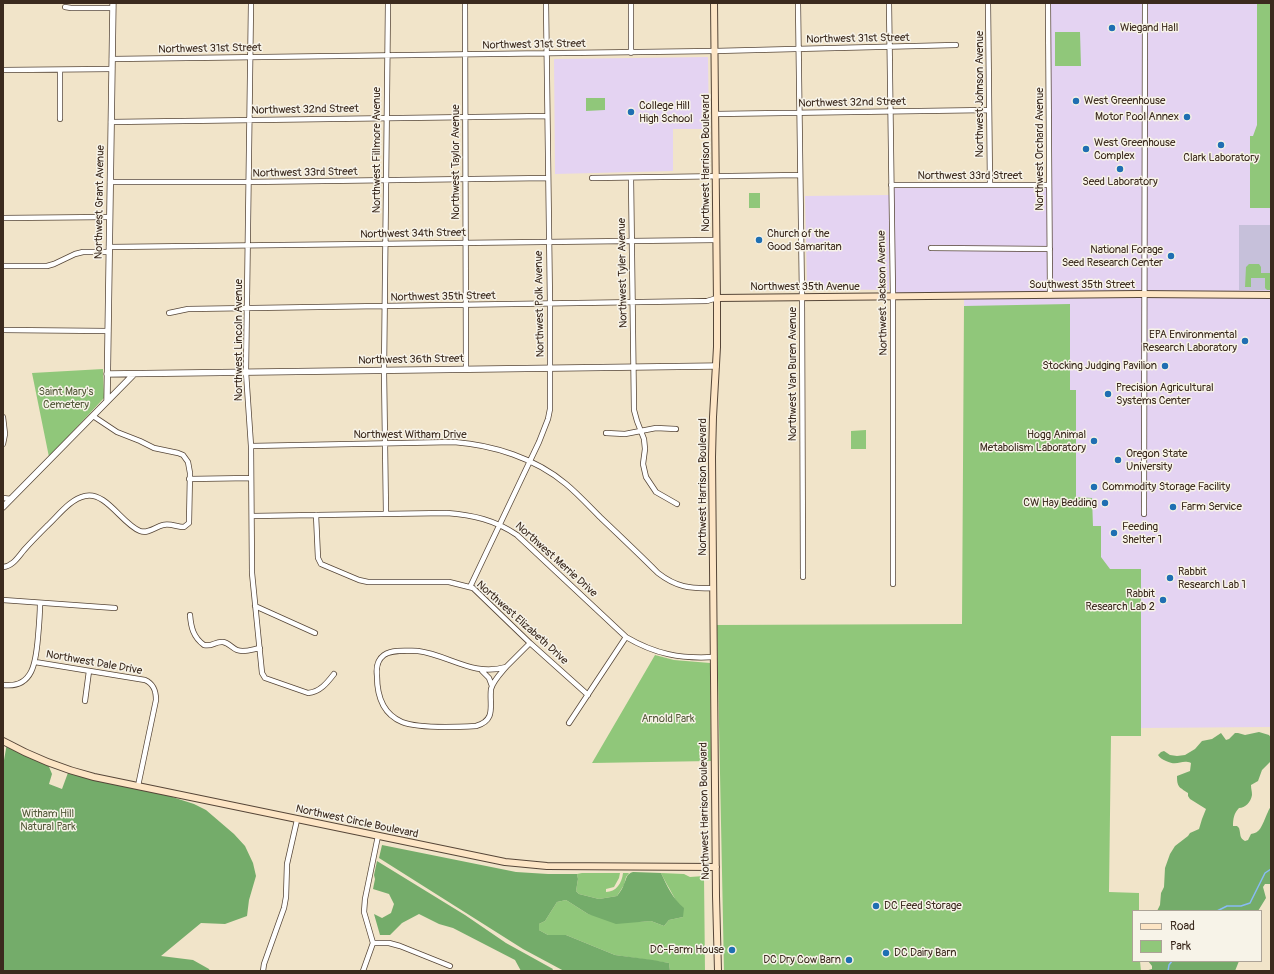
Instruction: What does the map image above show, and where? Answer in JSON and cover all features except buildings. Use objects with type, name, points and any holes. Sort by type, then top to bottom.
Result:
[{"type":"main road","name":"Northwest Harrison Boulevard","points":[[714,3],[717,298],[716,366],[713,417],[713,588],[718,971]]},
{"type":"main road","name":"Southwest 35th Street","points":[[893,296],[1145,294],[1271,295]]},
{"type":"main road","name":"Northwest 35th Avenue","points":[[717,298],[893,296]]},
{"type":"main road","name":"Northwest Circle Boulevard","points":[[3,740],[36,758],[94,777],[297,820],[518,864],[547,866],[716,867]]},
{"type":"street","name":"Northwest Lincoln Avenue","points":[[250,3],[246,372],[251,478],[252,573],[263,676],[308,693],[321,689],[334,674]]},
{"type":"street","name":"Northwest Fillmore Avenue","points":[[386,514],[384,371],[388,3]]},
{"type":"street","name":"Northwest Taylor Avenue","points":[[465,3],[466,369]]},
{"type":"street","name":"Northwest Polk Avenue","points":[[470,587],[539,442],[548,419],[550,409],[546,3]]},
{"type":"street","points":[[631,3],[631,53]]},
{"type":"street","name":"Northwest Van Buren Avenue","points":[[798,3],[802,297],[803,577]]},
{"type":"street","name":"Northwest Jackson Avenue","points":[[889,3],[893,296],[893,584]]},
{"type":"street","name":"Northwest Johnson Avenue","points":[[988,3],[990,185]]},
{"type":"street","name":"Northwest Orchard Avenue","points":[[1048,3],[1050,295]]},
{"type":"street","points":[[1144,514],[1145,3]]},
{"type":"street","points":[[65,7],[83,9],[113,6]]},
{"type":"street","name":"Northwest Grant Avenue","points":[[107,401],[113,6]]},
{"type":"street","name":"Northwest 31st Street","points":[[112,59],[631,53],[956,45]]},
{"type":"street","points":[[3,70],[60,71],[112,69]]},
{"type":"street","points":[[60,71],[60,119]]},
{"type":"street","name":"Northwest 32nd Street","points":[[715,114],[990,110]]},
{"type":"street","name":"Northwest 32nd Street","points":[[111,122],[386,117],[547,116]]},
{"type":"street","points":[[592,178],[800,175]]},
{"type":"street","name":"Northwest 33rd Street","points":[[110,182],[386,181],[548,178]]},
{"type":"street","name":"Northwest Tyler Avenue","points":[[631,178],[634,410],[642,431]]},
{"type":"street","name":"Northwest 33rd Street","points":[[891,185],[1049,185]]},
{"type":"street","points":[[3,218],[109,217]]},
{"type":"street","name":"Northwest 34th Street","points":[[3,266],[47,266],[74,254],[109,249],[466,242],[716,240]]},
{"type":"street","points":[[931,248],[1050,249]]},
{"type":"street","name":"Northwest 35th Street","points":[[169,313],[188,309],[632,303],[707,301],[717,298]]},
{"type":"street","points":[[3,330],[108,331]]},
{"type":"street","name":"Northwest 36th Street","points":[[107,374],[716,366]]},
{"type":"street","points":[[3,508],[134,374]]},
{"type":"street","points":[[3,567],[8,566],[15,561],[24,549],[56,517],[80,497],[92,495],[104,501],[133,527],[142,531],[152,530],[165,524],[181,527],[186,526],[190,520],[189,466],[183,455],[154,448],[117,432],[93,416]]},
{"type":"street","points":[[3,417],[5,434],[3,444]]},
{"type":"street","points":[[606,433],[625,434],[656,428],[676,429]]},
{"type":"street","points":[[642,431],[645,444],[643,464],[646,477],[656,492],[677,504]]},
{"type":"street","name":"Northwest Witham Drive","points":[[250,446],[463,443],[498,450],[530,462],[566,484],[666,579],[675,584],[691,588],[713,588]]},
{"type":"street","points":[[189,479],[251,478]]},
{"type":"street","points":[[3,498],[11,499]]},
{"type":"street","name":"Northwest Merrie Drive","points":[[252,516],[466,514],[500,525],[517,535],[626,637],[668,655],[691,658],[714,657]]},
{"type":"street","name":"Northwest Elizabeth Drive","points":[[316,515],[318,558],[321,564],[359,580],[368,582],[449,582],[473,588],[530,643],[588,695]]},
{"type":"street","points":[[3,600],[115,608]]},
{"type":"street","name":"Northwest Dale Drive","points":[[40,603],[37,655],[35,662],[145,680],[154,688],[156,692],[156,700],[138,786]]},
{"type":"street","points":[[255,606],[315,633]]},
{"type":"street","points":[[190,615],[194,634],[204,645],[213,645],[225,642],[238,651],[260,648]]},
{"type":"street","points":[[569,723],[626,637]]},
{"type":"street","points":[[492,686],[506,667],[530,643]]},
{"type":"street","points":[[482,670],[489,678],[492,686],[490,716],[484,723],[476,726],[419,727],[401,722],[390,714],[380,699],[378,693],[377,663],[386,653],[424,652],[482,670],[492,670],[506,667]]},
{"type":"street","points":[[3,685],[14,685],[25,680],[33,669],[35,662]]},
{"type":"street","points":[[85,701],[89,671]]},
{"type":"street","points":[[263,971],[264,964],[284,908],[286,897],[287,864],[297,820]]},
{"type":"street","points":[[363,971],[373,943],[364,912],[365,899],[378,836]]},
{"type":"street","points":[[373,943],[400,946],[450,966]]},
{"type":"shaded area","name":"Oregon State University","points":[[1051,3],[1271,3],[1271,727],[1141,728],[1141,736],[1111,736],[965,625],[964,295],[895,294],[892,187],[1050,186]]},
{"type":"shaded area","name":"College Hill High School","points":[[708,57],[709,129],[673,129],[673,171],[555,174],[554,59]]},
{"type":"shaded area","points":[[889,195],[889,290],[808,289],[805,196]]},
{"type":"shaded area","points":[[1239,225],[1271,225],[1271,290],[1239,290]]},
{"type":"green space","points":[[1257,3],[1271,3],[1271,208],[1250,208],[1250,136],[1253,136],[1257,125]]},
{"type":"green space","points":[[1055,32],[1080,32],[1081,66],[1055,66]]},
{"type":"green space","points":[[586,98],[605,98],[605,110],[586,111]]},
{"type":"green space","points":[[749,193],[760,193],[760,208],[749,208]]},
{"type":"green space","points":[[1249,264],[1259,264],[1261,267],[1261,273],[1271,273],[1271,290],[1267,290],[1265,288],[1265,278],[1251,278],[1251,287],[1245,287],[1246,267]]},
{"type":"green space","points":[[1070,304],[1070,390],[1076,390],[1076,497],[1092,498],[1093,526],[1101,526],[1101,557],[1110,569],[1141,569],[1141,736],[1111,736],[1109,892],[1139,893],[1139,910],[1132,910],[1132,962],[1140,962],[1141,971],[724,971],[717,625],[962,624],[964,306]]},
{"type":"green space","name":"Saint Mary's Cemetery","points":[[103,369],[104,398],[49,457],[32,373]]},
{"type":"green space","points":[[866,430],[866,449],[851,449],[851,431]]},
{"type":"green space","name":"Arnold Park","points":[[655,655],[674,660],[710,663],[711,761],[592,763]]},
{"type":"green space","points":[[1259,732],[1269,735],[1271,738],[1271,761],[1262,770],[1258,781],[1251,785],[1252,795],[1250,800],[1245,806],[1239,808],[1236,812],[1233,826],[1237,826],[1239,828],[1243,840],[1248,840],[1251,834],[1260,830],[1271,806],[1271,884],[1265,884],[1263,887],[1266,898],[1259,910],[1158,910],[1160,905],[1161,893],[1164,887],[1165,868],[1170,854],[1175,846],[1190,833],[1199,829],[1206,809],[1190,799],[1188,793],[1178,785],[1177,782],[1177,776],[1190,771],[1191,763],[1170,763],[1158,755],[1164,751],[1170,755],[1185,755],[1195,749],[1202,741],[1212,739],[1221,733],[1226,740],[1235,733],[1245,735]]},
{"type":"green space","name":"Witham Hill Natural Park","points":[[7,743],[47,762],[52,774],[49,784],[62,789],[69,770],[138,786],[194,804],[206,810],[234,834],[245,846],[253,863],[256,876],[249,900],[247,916],[225,924],[201,923],[161,956],[193,960],[210,971],[3,971],[3,766]]},
{"type":"green space","points":[[382,845],[516,872],[577,874],[578,879],[576,891],[579,894],[599,899],[617,896],[623,887],[627,876],[633,872],[661,873],[673,896],[684,908],[683,917],[669,920],[664,926],[651,921],[616,924],[588,914],[566,900],[557,902],[545,921],[539,924],[539,930],[548,935],[566,935],[615,955],[669,963],[670,971],[564,971],[523,949],[379,858]]},
{"type":"green space","points":[[377,861],[465,915],[506,943],[553,969],[552,971],[521,971],[515,960],[453,928],[439,924],[419,914],[402,923],[390,935],[380,935],[374,914],[382,918],[391,913],[394,904],[389,894],[373,889]]},
{"type":"green space","points":[[620,873],[614,887],[606,889],[606,892],[610,892],[616,889],[623,873],[629,873],[617,896],[599,899],[579,894],[576,891],[578,879],[577,874]]},
{"type":"green space","points":[[661,873],[684,874],[690,877],[704,876],[705,971],[670,971],[669,963],[615,955],[566,935],[548,935],[539,930],[539,924],[545,921],[557,902],[566,900],[588,914],[636,922],[651,921],[664,926],[669,920],[683,917]]},
{"type":"green space","points":[[1149,962],[1239,962],[1235,971],[1145,971],[1152,969],[1152,966]]},
{"type":"waterway","points":[[1219,910],[1227,906],[1241,906],[1250,903],[1265,873],[1271,869]]},
{"type":"waterway","points":[[1168,971],[1171,962]]},
{"type":"place","name":"Wiegand Hall","points":[[1112,28]]},
{"type":"place","name":"West Greenhouse","points":[[1076,101]]},
{"type":"place","name":"College Hill High School","points":[[631,112]]},
{"type":"place","name":"Motor Pool Annex","points":[[1187,117]]},
{"type":"place","name":"Clark Laboratory","points":[[1221,145]]},
{"type":"place","name":"West Greenhouse Complex","points":[[1086,149]]},
{"type":"place","name":"Seed Laboratory","points":[[1120,169]]},
{"type":"place","name":"Church of the Good Samaritan","points":[[759,240]]},
{"type":"place","name":"National Forage Seed Research Center","points":[[1171,256]]},
{"type":"place","name":"EPA Environmental Research Laboratory","points":[[1245,341]]},
{"type":"place","name":"Stocking Judging Pavilion","points":[[1165,366]]},
{"type":"place","name":"Precision Agricultural Systems Center","points":[[1108,394]]},
{"type":"place","name":"Hogg Animal Metabolism Laboratory","points":[[1094,441]]},
{"type":"place","name":"Oregon State University","points":[[1118,460]]},
{"type":"place","name":"Commodity Storage Facility","points":[[1094,487]]},
{"type":"place","name":"CW Hay Bedding","points":[[1105,503]]},
{"type":"place","name":"Farm Service","points":[[1173,507]]},
{"type":"place","name":"Feeding Shelter 1","points":[[1114,533]]},
{"type":"place","name":"Rabbit Research Lab 1","points":[[1170,578]]},
{"type":"place","name":"Rabbit Research Lab 2","points":[[1163,600]]},
{"type":"place","name":"DC Feed Storage","points":[[876,906]]},
{"type":"place","name":"DC-Farm House","points":[[732,950]]},
{"type":"place","name":"DC Dairy Barn","points":[[886,953]]},
{"type":"place","name":"DC Dry Cow Barn","points":[[849,960]]}]
